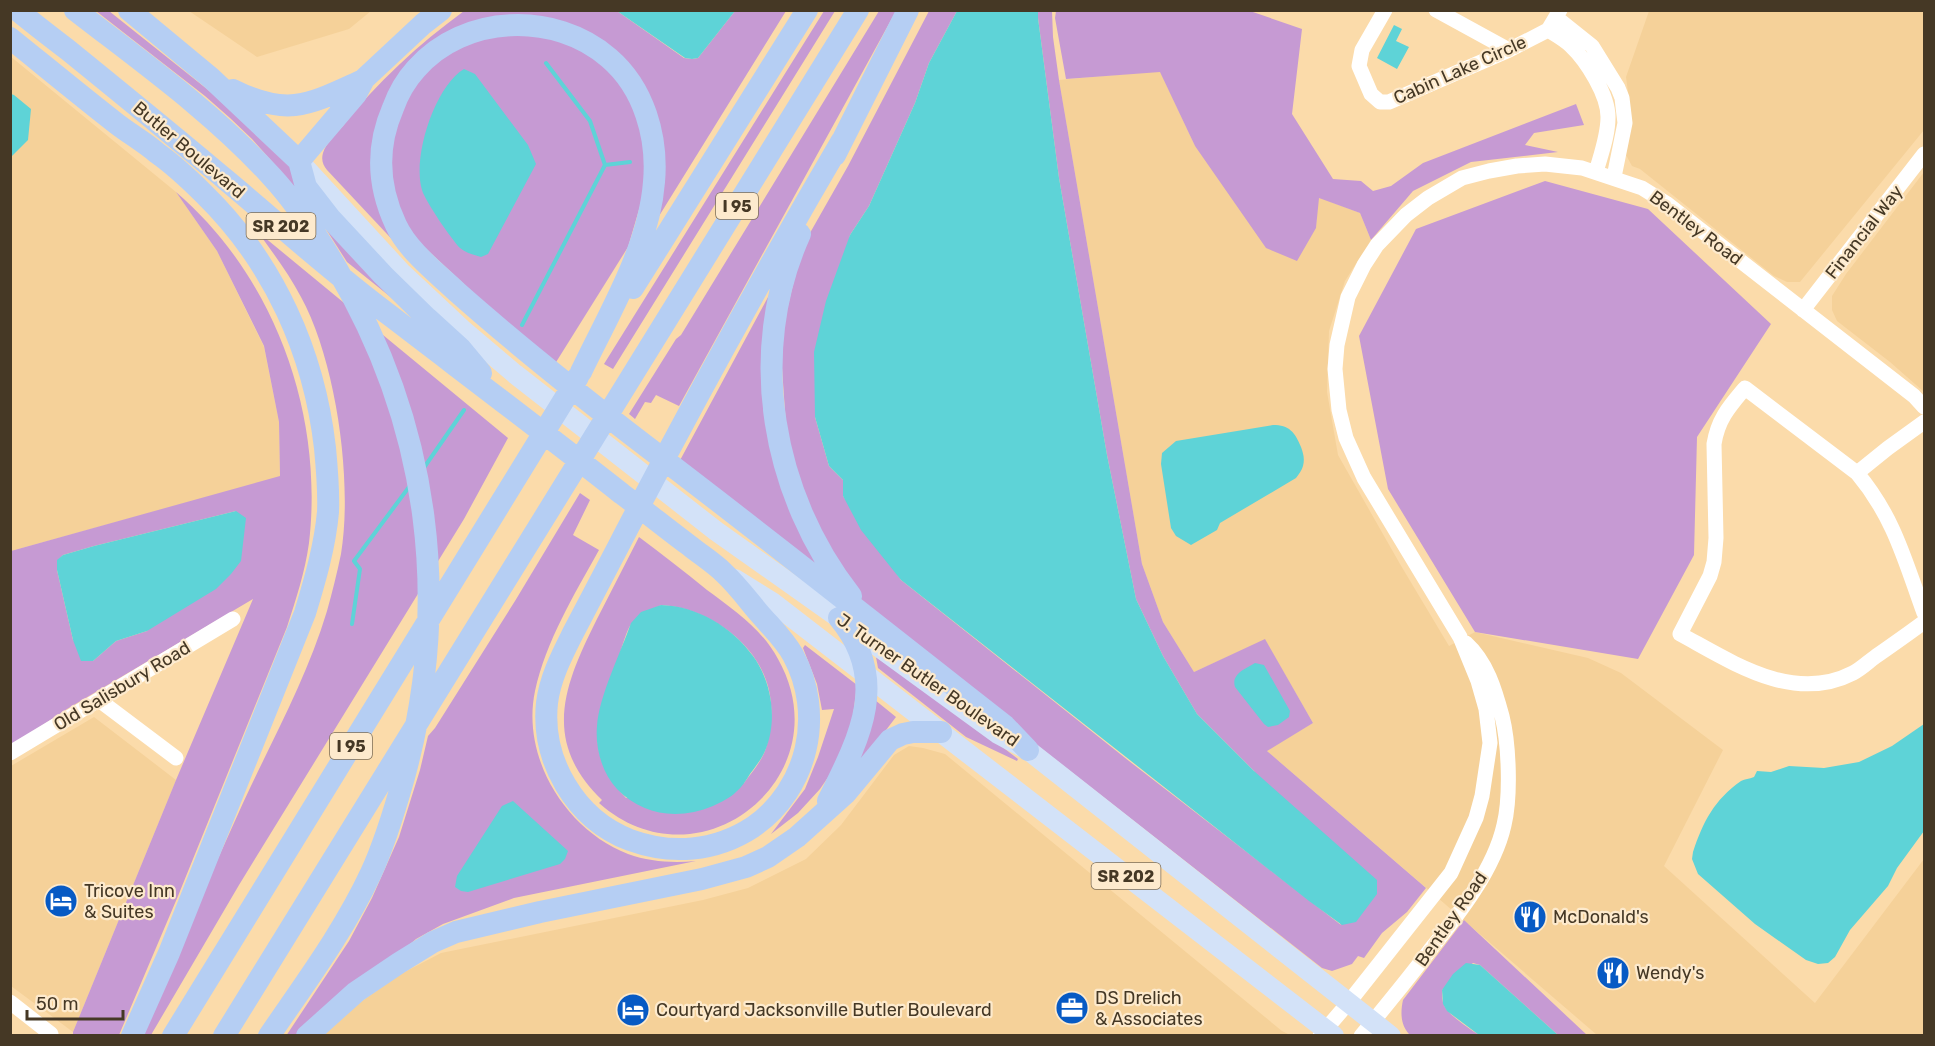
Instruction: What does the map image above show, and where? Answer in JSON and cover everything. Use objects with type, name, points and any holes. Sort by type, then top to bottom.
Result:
[{"type":"highway","name":"Butler Boulevard","points":[[17,10],[227,181],[339,277],[502,400]]},
{"type":"highway","points":[[75,10],[225,131],[272,177],[301,214],[353,296],[370,330],[389,378],[408,438],[422,501],[428,552],[430,602],[427,657],[416,729],[397,802],[371,873],[342,926],[269,1035]]},
{"type":"highway","points":[[441,10],[416,30],[364,80],[356,93],[299,161],[306,187],[330,218],[390,282],[461,349],[502,400]]},
{"type":"highway","name":"I 95","points":[[173,1035],[528,457],[807,10]]},
{"type":"highway","name":"I 95","points":[[224,1035],[858,10]]},
{"type":"highway","points":[[876,624],[844,587],[822,554],[794,497],[778,439],[772,403],[772,355],[777,306],[796,243],[841,142],[908,10]]},
{"type":"highway","name":"SR 202","points":[[132,12],[211,78],[299,161]]},
{"type":"highway","points":[[581,372],[632,265],[648,218],[654,185],[655,158],[648,119],[632,86],[622,72],[609,58],[580,39],[546,28],[527,25],[507,25],[472,32],[441,48],[415,70],[396,100],[389,117],[383,135],[381,173],[387,207],[399,232],[418,255],[443,279],[550,372],[1005,726],[1028,750]]},
{"type":"highway","points":[[10,38],[119,125],[158,153],[206,196],[238,232],[261,264],[283,303],[300,342],[316,392],[327,468],[328,511],[320,558],[305,613],[174,942],[132,1035]]},
{"type":"highway","points":[[64,47],[158,153]]},
{"type":"highway","points":[[211,78],[260,102],[287,106],[323,98],[364,80]]},
{"type":"highway","points":[[724,573],[780,636],[794,658],[808,698],[809,728],[806,750],[797,774],[784,797],[765,818],[743,833],[719,844],[694,849],[668,850],[618,836],[576,801],[560,777],[550,750],[546,726],[547,697],[556,669],[684,421],[778,249],[841,142]]},
{"type":"highway","name":"J. Turner Butler Boulevard","points":[[502,400],[724,573]]},
{"type":"highway","points":[[822,814],[853,750],[860,728],[867,676],[861,651],[852,632],[839,618]]},
{"type":"highway","points":[[307,1035],[356,992],[433,942],[456,932],[702,879],[746,867],[768,857],[797,837],[846,793],[890,740],[913,732],[941,732]]},
{"type":"main road","name":"J. Turner Butler Boulevard","points":[[299,161],[401,272],[462,329],[515,374],[716,531],[998,734],[1028,750],[1349,1002],[1367,1029],[1391,1035]]},
{"type":"main road","name":"J. Turner Butler Boulevard","points":[[724,573],[772,602],[1326,1033]]},
{"type":"street","name":"Cabin Lake Circle","points":[[1385,10],[1362,50],[1359,66],[1371,94],[1380,102],[1389,102],[1509,50],[1555,20]]},
{"type":"street","points":[[1436,10],[1509,50]]},
{"type":"street","points":[[1555,20],[1564,40],[1580,56],[1592,74],[1607,105],[1605,143],[1596,172]]},
{"type":"street","points":[[1555,20],[1592,46],[1622,98],[1625,123],[1614,177]]},
{"type":"street","name":"Financial Way","points":[[1803,310],[1924,154]]},
{"type":"street","name":"Bentley Road","points":[[1326,1033],[1451,873],[1476,818],[1482,796],[1490,743],[1486,707],[1460,637],[1364,478],[1347,438],[1339,410],[1335,369],[1337,345],[1348,297],[1377,245],[1399,222],[1428,198],[1462,178],[1489,171],[1545,164],[1582,168],[1614,177],[1642,188],[1666,203],[1924,406]]},
{"type":"street","points":[[1924,614],[1906,559],[1884,509],[1857,473],[1745,388],[1721,418],[1716,430],[1714,562],[1710,576],[1680,634],[1747,670],[1787,682],[1810,683],[1828,682],[1853,673],[1924,622]]},
{"type":"street","points":[[1857,473],[1924,422]]},
{"type":"street","name":"Old Salisbury Road","points":[[10,753],[233,620]]},
{"type":"street","name":"Bentley Road","points":[[1367,1029],[1450,925],[1478,885],[1491,860],[1504,825],[1508,787],[1508,752],[1504,726],[1496,695],[1483,664],[1476,653],[1460,637]]},
{"type":"street","points":[[99,700],[176,758]]},
{"type":"street","points":[[10,1002],[51,1034]]},
{"type":"shaded area","points":[[96,11],[109,11],[227,105],[293,168],[398,303],[347,262],[324,226],[292,184],[252,139],[205,96]]},
{"type":"shaded area","points":[[189,11],[371,11],[349,29],[257,57]]},
{"type":"shaded area","points":[[464,11],[617,11],[684,58],[692,59],[698,58],[735,11],[786,11],[651,229],[657,130],[588,37],[447,35],[375,142],[417,266],[327,170],[322,156],[331,139],[369,95],[415,51]]},
{"type":"shaded area","points":[[824,11],[835,11],[613,369],[604,364]]},
{"type":"shaded area","points":[[879,11],[896,11],[679,406],[656,395],[651,403],[645,402],[635,419],[629,414],[676,339],[681,335]]},
{"type":"shaded area","points":[[929,11],[957,11],[929,63],[915,103],[869,206],[850,235],[815,417],[829,466],[843,480],[843,496],[901,580],[1341,925],[1254,771],[1197,714],[1163,656],[1136,599],[1107,455],[1059,178],[1038,18],[1038,11],[1052,11],[1059,80],[1142,564],[1163,622],[1194,672],[1265,639],[1313,723],[1267,751],[1426,888],[1407,912],[1382,933],[1364,958],[1358,956],[1352,964],[1332,971],[1322,968],[900,638],[863,602],[832,560],[788,454],[780,339],[802,247],[848,166]]},
{"type":"shaded area","points":[[1056,11],[1250,11],[1302,29],[1292,114],[1333,179],[1361,181],[1373,191],[1391,186],[1423,163],[1576,104],[1584,125],[1534,133],[1525,145],[1558,152],[1471,162],[1413,191],[1371,240],[1360,213],[1319,198],[1316,228],[1297,261],[1266,248],[1195,146],[1160,72],[1066,79],[1055,18]]},
{"type":"shaded area","points":[[1649,11],[1924,11],[1924,130],[1800,282],[1787,282],[1774,276],[1640,169],[1632,166],[1626,155],[1631,114],[1626,77]]},
{"type":"shaded area","points":[[491,33],[563,38],[614,71],[640,115],[648,179],[628,247],[553,367],[406,230],[387,174],[398,106],[438,57]]},
{"type":"shaded area","points":[[10,56],[176,192],[217,251],[264,347],[279,422],[280,477],[11,551]]},
{"type":"shaded area","points":[[1160,71],[1195,146],[1316,228],[1318,197],[1360,213],[1371,240],[1345,281],[1329,331],[1327,392],[1338,455],[1449,646],[1475,632],[1588,658],[1621,673],[1723,750],[1664,866],[1815,1003],[1924,859],[1924,1035],[1597,1035],[1266,750],[1313,723],[1265,640],[1194,672],[1163,622],[1142,564],[1059,80]]},
{"type":"shaded area","points":[[1924,172],[1924,392],[1837,321],[1832,310],[1832,296],[1846,274]]},
{"type":"shaded area","points":[[1545,181],[1648,209],[1771,324],[1697,437],[1694,555],[1638,659],[1475,632],[1388,489],[1359,336],[1416,229]]},
{"type":"shaded area","points":[[176,192],[211,226],[241,265],[266,306],[285,351],[300,398],[308,446],[312,494],[307,554],[287,627],[119,1035],[73,1035],[176,780],[253,599],[67,709],[11,746],[11,551],[280,476],[279,422],[264,346],[217,251]],"holes":[[[236,511],[147,631],[116,641],[93,661],[73,640],[57,561],[63,555],[94,546]]]},
{"type":"shaded area","points":[[258,232],[508,438],[464,519],[239,885],[151,1035],[141,1036],[230,832],[310,660],[327,611],[341,554],[345,492],[343,457],[339,422],[324,354],[301,297]]},
{"type":"shaded area","points":[[781,273],[767,396],[844,594],[678,464]]},
{"type":"shaded area","points":[[580,493],[590,500],[573,535],[599,550],[553,636],[540,672],[532,716],[535,741],[542,766],[553,789],[568,810],[585,828],[606,843],[628,854],[645,859],[670,862],[696,861],[514,898],[443,924],[416,939],[316,1016],[296,1035],[286,1036],[349,941],[372,898],[399,837],[428,736],[515,601]]},
{"type":"shaded area","points":[[639,537],[756,629],[778,659],[793,702],[792,743],[777,779],[751,808],[717,827],[678,834],[638,827],[599,803],[602,800],[583,778],[571,756],[565,734],[564,712],[575,667]],"holes":[[[661,605],[692,611],[722,626],[735,636],[757,661],[764,675],[771,702],[770,730],[766,748],[744,783],[626,798],[612,781],[598,748],[600,715],[604,698],[624,640],[633,622]]]},
{"type":"shaded area","points":[[805,645],[857,685],[852,724],[831,773],[820,789],[798,813],[771,834],[805,789],[834,709],[822,710],[817,684],[803,648]]},
{"type":"shaded area","points":[[876,657],[958,713],[1018,759],[1017,761],[966,737],[878,668]]},
{"type":"shaded area","points":[[875,700],[896,717],[860,764],[857,758]]},
{"type":"shaded area","points":[[94,717],[176,780],[73,1032],[11,986],[11,766]]},
{"type":"shaded area","points":[[909,746],[945,754],[1282,1031],[1290,1035],[322,1036],[341,1016],[399,975],[441,953],[703,900],[748,888],[806,859],[841,825],[894,755]]},
{"type":"shaded area","points":[[1464,920],[1587,1035],[1558,1035],[1480,965],[1473,963],[1442,990],[1442,998],[1450,1013],[1479,1035],[1410,1035],[1402,1019],[1403,1000]]},
{"type":"water","points":[[617,11],[735,11],[698,58],[692,59],[685,58]]},
{"type":"water","points":[[957,11],[1038,11],[1059,178],[1107,455],[1136,599],[1163,656],[1197,714],[1254,771],[1377,880],[1377,894],[1356,922],[1342,925],[1309,901],[901,580],[861,530],[843,496],[843,480],[829,466],[815,417],[814,352],[826,301],[850,235],[869,206],[915,103],[929,63]]},
{"type":"water","points":[[1394,25],[1402,29],[1396,41],[1409,47],[1397,69],[1377,58]]},
{"type":"water","points":[[464,69],[475,74],[528,145],[536,164],[488,254],[481,257],[462,250],[451,237],[424,195],[420,176],[423,142],[435,106],[453,78]]},
{"type":"water","points":[[11,94],[31,109],[28,140],[11,157]]},
{"type":"water","points":[[1273,425],[1287,428],[1294,433],[1299,442],[1304,460],[1302,469],[1296,478],[1220,523],[1217,530],[1191,545],[1176,536],[1171,528],[1161,464],[1162,453],[1176,441]]},
{"type":"water","points":[[236,511],[246,518],[241,561],[216,589],[147,631],[116,641],[93,661],[81,661],[73,640],[57,570],[57,560],[63,555],[94,546]]},
{"type":"water","points":[[661,605],[688,609],[700,614],[713,620],[735,636],[760,666],[771,702],[771,727],[765,751],[742,786],[731,796],[713,806],[687,813],[662,813],[650,810],[627,798],[607,776],[597,743],[597,726],[602,701],[631,623],[641,612]]},
{"type":"water","points":[[1255,663],[1264,665],[1290,711],[1289,717],[1278,725],[1268,727],[1264,724],[1235,687],[1234,682],[1237,675]]},
{"type":"water","points":[[1924,724],[1924,831],[1897,868],[1888,886],[1850,930],[1835,957],[1828,963],[1818,964],[1806,960],[1755,924],[1698,874],[1692,859],[1701,831],[1717,804],[1741,781],[1754,777],[1757,771],[1771,772],[1789,766],[1824,768],[1859,762],[1892,746]]},
{"type":"water","points":[[513,801],[568,851],[565,859],[560,864],[468,892],[461,891],[455,887],[457,876],[502,806]]},
{"type":"water","points":[[1466,963],[1480,965],[1558,1035],[1479,1035],[1447,1011],[1443,1004],[1442,990],[1453,974]]},
{"type":"waterway","points":[[522,325],[605,165],[590,121],[546,63]]},
{"type":"waterway","points":[[605,165],[630,162]]},
{"type":"waterway","points":[[423,469],[464,410]]},
{"type":"waterway","points":[[352,624],[360,569],[354,561],[409,487]]},
{"type":"place","name":"Tricove Inn & Suites","points":[[61,901]]},
{"type":"place","name":"McDonald's","points":[[1530,917]]},
{"type":"place","name":"Wendy's","points":[[1613,973]]},
{"type":"place","name":"DS Drelich & Associates","points":[[1072,1008]]},
{"type":"place","name":"Courtyard Jacksonville Butler Boulevard","points":[[633,1010]]}]
